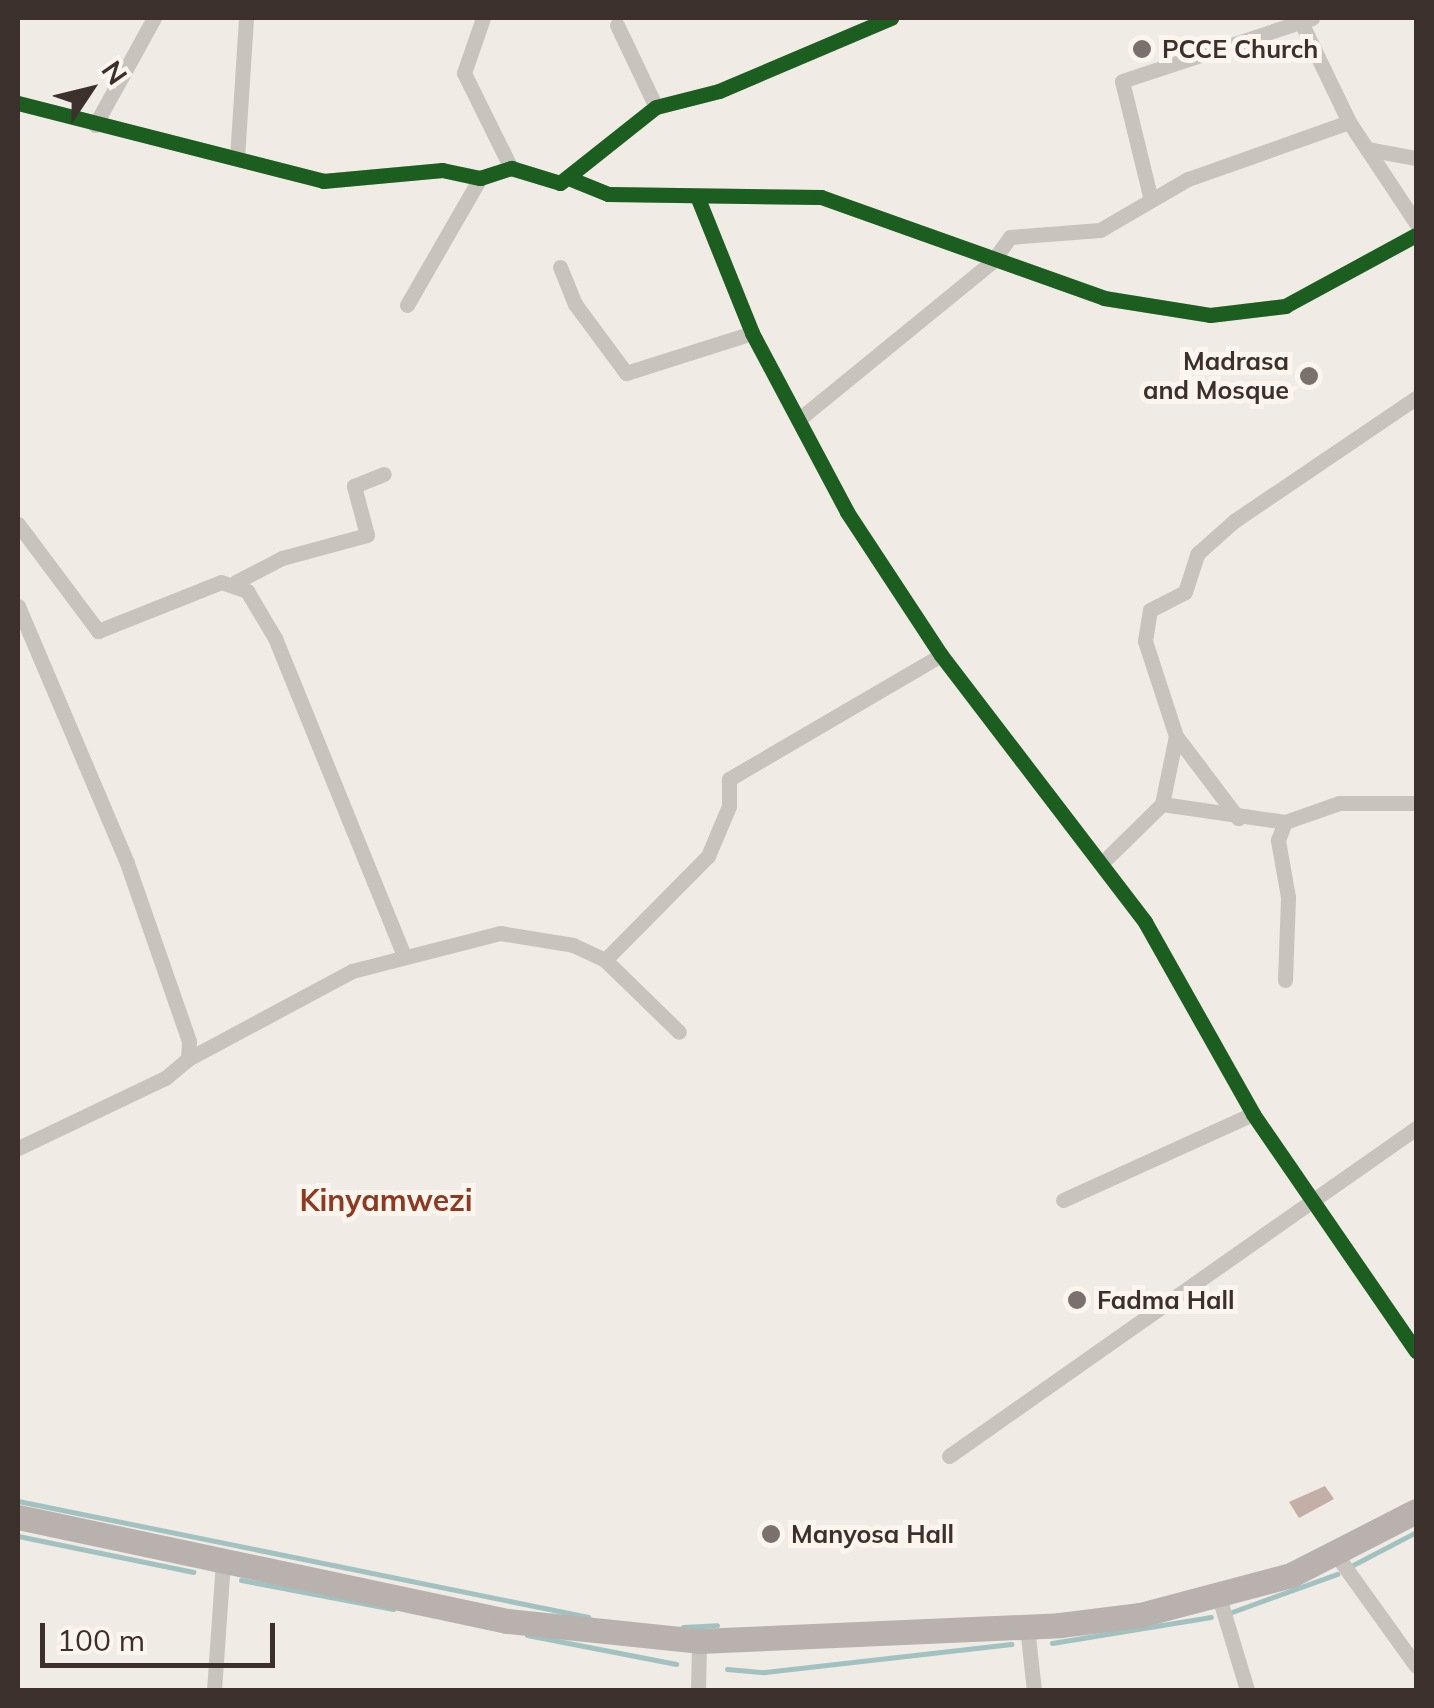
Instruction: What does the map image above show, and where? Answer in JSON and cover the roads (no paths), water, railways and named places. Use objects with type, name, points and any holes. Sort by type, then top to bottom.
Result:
[{"type":"main road","points":[[18,1517],[507,1622],[700,1641],[1027,1627],[1219,1598],[1338,1556],[1416,1511]]},
{"type":"street","points":[[95,125],[152,23],[170,18]]},
{"type":"street","points":[[237,158],[246,18]]},
{"type":"street","points":[[484,18],[464,72],[511,168]]},
{"type":"street","points":[[18,102],[323,182],[442,170],[480,178],[511,168],[550,183],[572,179],[656,107],[719,91],[891,18]]},
{"type":"street","points":[[1151,200],[1122,81],[1303,20],[1349,122],[1416,223]]},
{"type":"street","points":[[617,25],[656,107]]},
{"type":"street","points":[[798,420],[992,262],[1010,237],[1081,236],[1188,179],[1349,122]]},
{"type":"street","points":[[1367,149],[1416,158]]},
{"type":"street","points":[[408,305],[480,178]]},
{"type":"street","points":[[572,179],[608,194],[820,197],[992,262],[1166,311],[1247,312],[1286,306],[1416,235]]},
{"type":"street","points":[[697,196],[752,334],[798,420],[941,655],[1103,862],[1211,1031],[1253,1114],[1310,1203],[1416,1351]]},
{"type":"street","points":[[560,267],[575,304],[626,372],[752,334]]},
{"type":"street","points":[[1238,818],[1176,736],[1145,641],[1150,610],[1186,592],[1197,554],[1234,520],[1416,398]]},
{"type":"street","points":[[18,524],[98,630],[182,594],[236,582],[282,558],[367,534],[354,486],[384,474]]},
{"type":"street","points":[[236,582],[274,638],[403,953]]},
{"type":"street","points":[[18,606],[161,950],[188,1059]]},
{"type":"street","points":[[605,960],[708,856],[730,806],[729,778],[941,655]]},
{"type":"street","points":[[1103,862],[1162,804],[1176,736]]},
{"type":"street","points":[[1162,804],[1285,822],[1339,803],[1416,803]]},
{"type":"street","points":[[1285,822],[1278,840],[1288,897],[1285,980]]},
{"type":"street","points":[[18,1148],[300,996],[403,953],[500,933],[573,945],[605,960],[679,1032]]},
{"type":"street","points":[[1063,1200],[1253,1114]]},
{"type":"street","points":[[949,1456],[1416,1128]]},
{"type":"street","points":[[1338,1556],[1416,1666]]},
{"type":"street","points":[[214,1690],[223,1560]]},
{"type":"street","points":[[1219,1598],[1247,1690]]},
{"type":"street","points":[[1027,1627],[1034,1690]]},
{"type":"street","points":[[698,1690],[700,1641]]},
{"type":"waterway","points":[[18,1501],[588,1617]]},
{"type":"waterway","points":[[1353,1565],[1416,1532]]},
{"type":"waterway","points":[[18,1536],[193,1572]]},
{"type":"waterway","points":[[1232,1612],[1337,1574]]},
{"type":"waterway","points":[[241,1580],[393,1609]]},
{"type":"waterway","points":[[1052,1643],[1211,1617]]},
{"type":"waterway","points":[[683,1627],[717,1625]]},
{"type":"waterway","points":[[527,1635],[676,1664]]},
{"type":"waterway","points":[[727,1669],[765,1672],[1011,1644]]},
{"type":"place","name":"PCCE Church","points":[[1142,49]]},
{"type":"place","name":"Madrasa and Mosque","points":[[1309,376]]},
{"type":"place","name":"Fadma Hall","points":[[1077,1300]]},
{"type":"place","name":"Manyosa Hall","points":[[771,1534]]},
{"type":"district","name":"Kinyamwezi","points":[[386,1200]]}]
